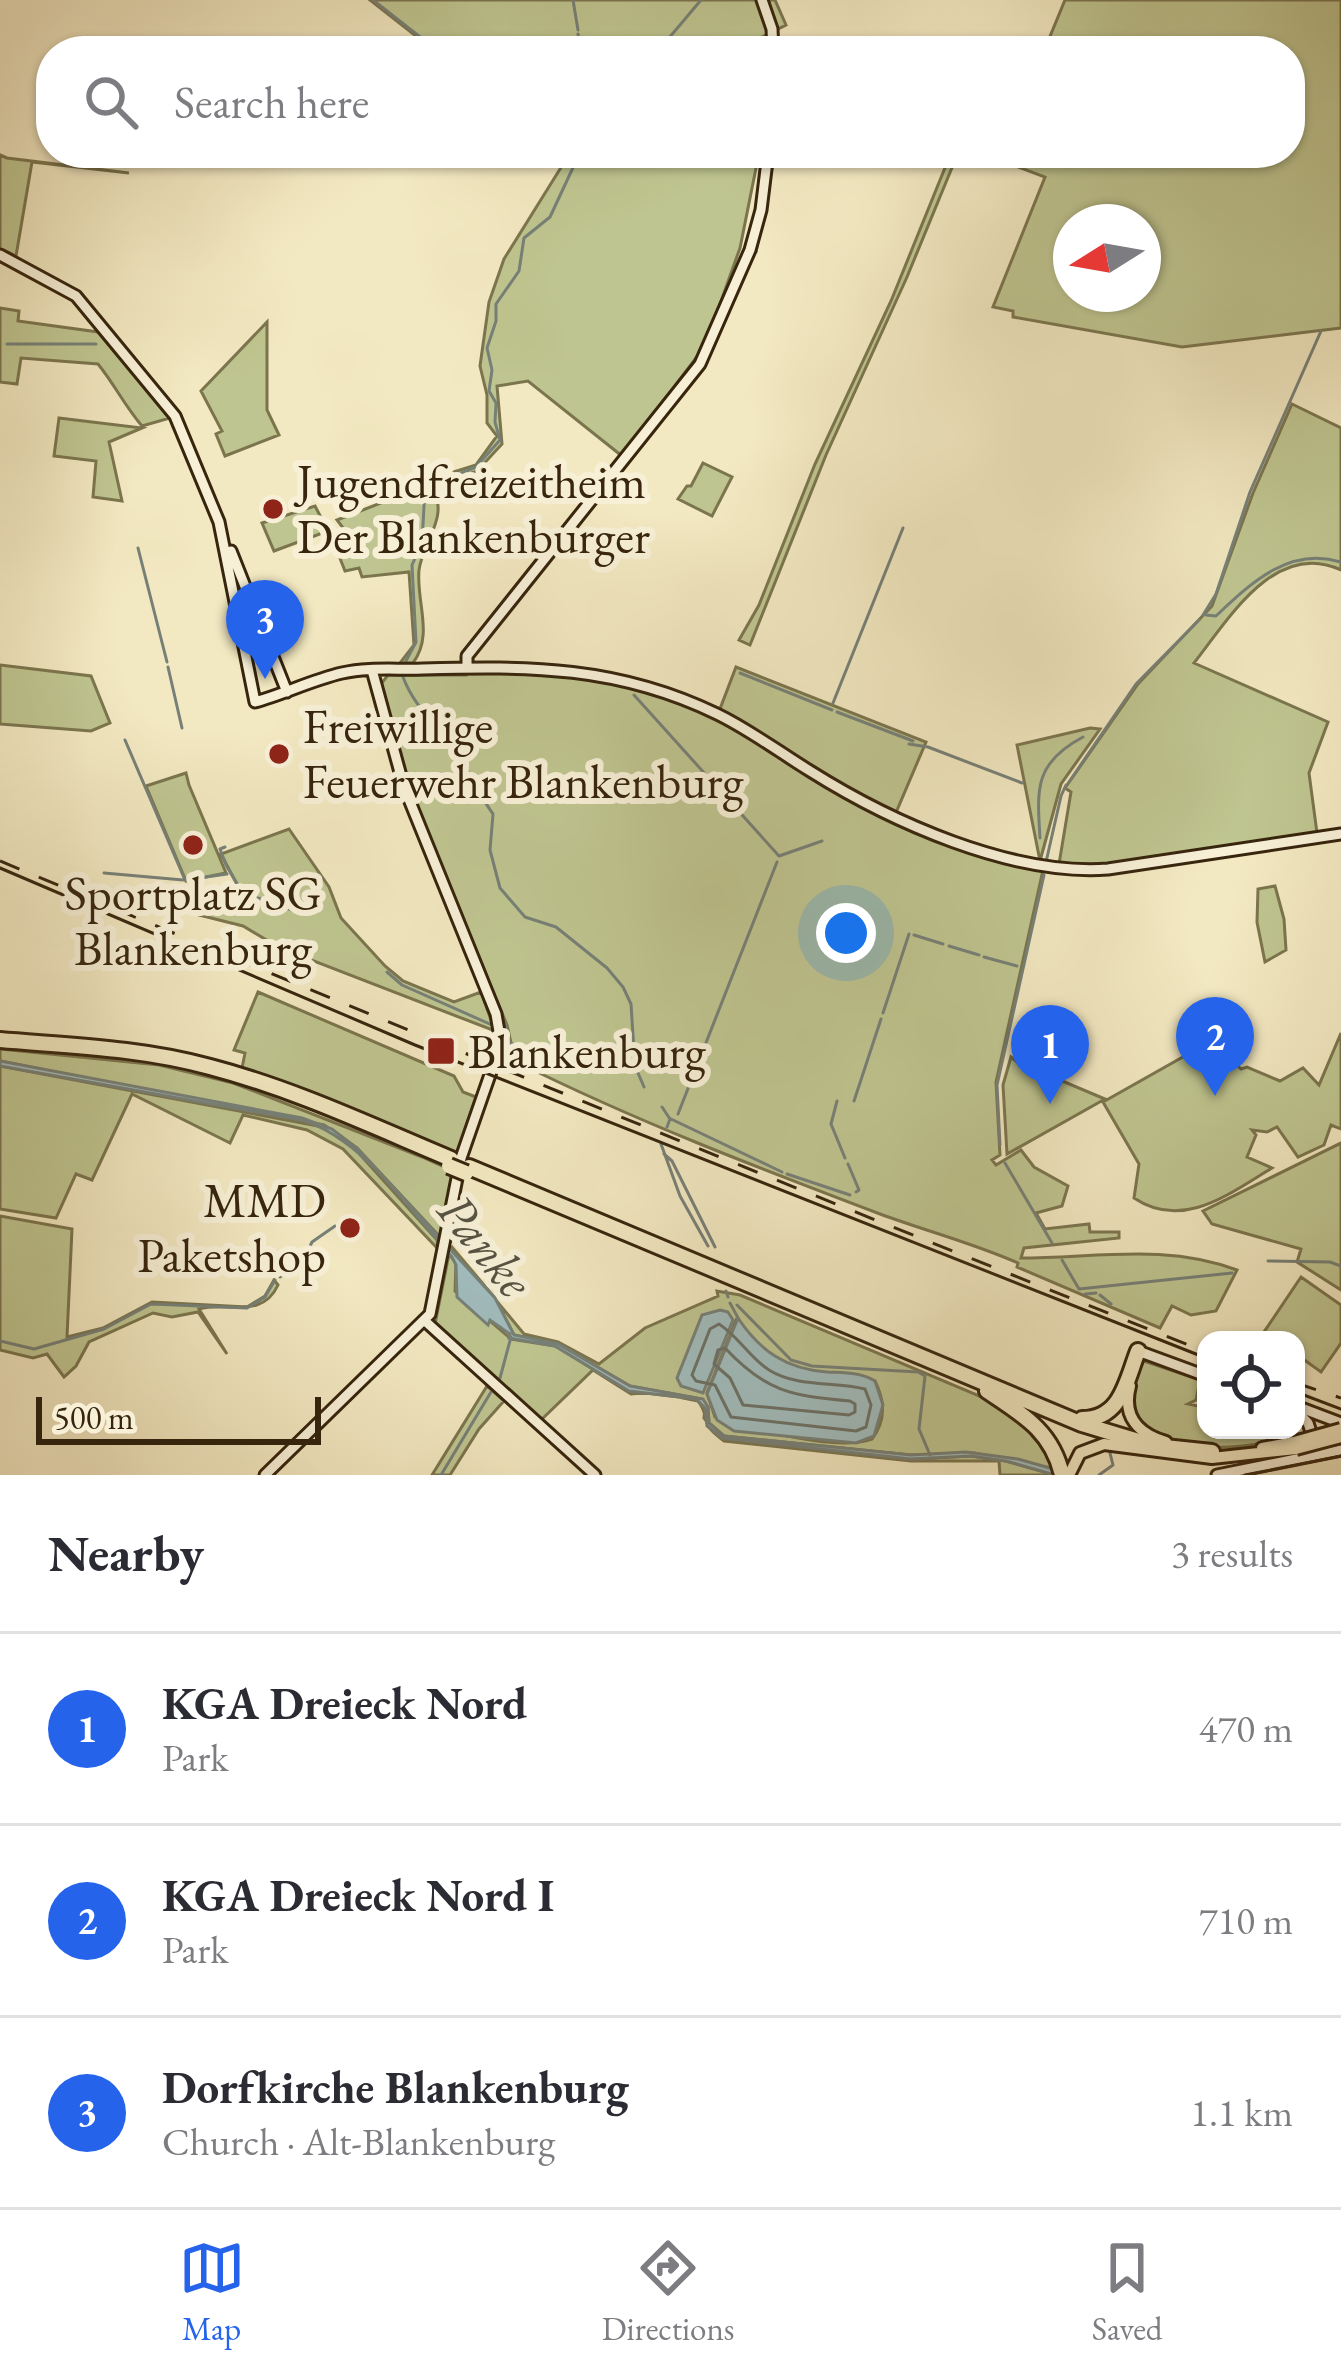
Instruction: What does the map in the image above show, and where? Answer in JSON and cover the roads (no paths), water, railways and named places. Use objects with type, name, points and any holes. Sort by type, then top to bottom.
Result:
[{"type":"highway","points":[[0,1043],[154,1061],[226,1076],[316,1107],[987,1391],[1138,1449]]},
{"type":"highway","points":[[467,1170],[1072,1419],[1155,1446],[1212,1451]]},
{"type":"highway","points":[[1072,1419],[1096,1419],[1112,1410],[1140,1352]]},
{"type":"highway","points":[[987,1391],[1042,1430],[1066,1475]]},
{"type":"main road","points":[[762,0],[772,36]]},
{"type":"main road","points":[[466,667],[467,656],[700,364],[748,258],[766,168]]},
{"type":"main road","points":[[0,255],[76,296],[175,416],[287,692]]},
{"type":"main road","points":[[221,530],[255,702],[338,674],[372,670],[509,665],[578,672],[684,700],[733,722],[824,780],[893,814],[993,854],[1059,869],[1119,868],[1341,835]]},
{"type":"main road","points":[[265,1475],[424,1321],[436,1302],[460,1158],[500,1049],[501,1030],[404,787],[372,670]]},
{"type":"main road","points":[[424,1321],[595,1475]]},
{"type":"main road","points":[[1197,1373],[1140,1352],[1127,1398],[1135,1425],[1156,1439],[1212,1451],[1341,1450]]},
{"type":"main road","points":[[1305,1412],[1341,1430]]},
{"type":"main road","points":[[1066,1475],[1086,1449],[1104,1444],[1235,1458],[1304,1451],[1314,1440],[1305,1419]]},
{"type":"main road","points":[[1217,1475],[1304,1451],[1341,1430]]},
{"type":"water","points":[[0,1061],[302,1118],[332,1129],[381,1175],[344,1142],[301,1120],[0,1066]]},
{"type":"water","points":[[388,1182],[495,1298],[514,1335],[558,1344],[630,1386],[703,1399],[709,1423],[724,1436],[911,1455],[966,1452],[1057,1470],[1055,1475],[971,1456],[911,1459],[722,1438],[707,1426],[705,1408],[696,1399],[629,1391],[555,1346],[509,1338],[510,1334],[490,1320],[488,1325],[457,1297],[452,1257]]},
{"type":"water","points":[[720,1310],[733,1320],[703,1393],[681,1386],[677,1378],[702,1315]]},
{"type":"water","points":[[738,1318],[765,1349],[787,1362],[875,1381],[883,1405],[874,1436],[856,1443],[734,1431],[717,1420],[707,1394]]},
{"type":"waterway","points":[[373,0],[419,36]]},
{"type":"waterway","points":[[573,0],[578,30]]},
{"type":"waterway","points":[[671,36],[701,0]]},
{"type":"waterway","points":[[768,0],[775,36]]},
{"type":"waterway","points":[[406,661],[416,642],[412,565],[422,543],[425,488],[476,467],[500,440],[496,403],[489,391],[492,370],[487,348],[496,304],[519,271],[524,238],[550,217],[573,168]]},
{"type":"waterway","points":[[756,252],[772,168]]},
{"type":"waterway","points":[[1203,615],[1216,594],[1250,492],[1321,331]]},
{"type":"waterway","points":[[7,344],[96,344]]},
{"type":"waterway","points":[[833,703],[903,528]]},
{"type":"waterway","points":[[138,548],[167,662]]},
{"type":"waterway","points":[[1206,615],[1216,616],[1257,580],[1288,563],[1322,558],[1341,562]]},
{"type":"waterway","points":[[1069,782],[1136,684],[1199,620]]},
{"type":"waterway","points":[[168,667],[182,728]]},
{"type":"waterway","points":[[740,673],[832,710]]},
{"type":"waterway","points":[[403,677],[493,814],[490,850],[500,888],[525,917],[556,927],[623,987],[631,1004],[635,1066],[644,1087]]},
{"type":"waterway","points":[[634,695],[779,856],[822,841]]},
{"type":"waterway","points":[[837,712],[913,741]]},
{"type":"waterway","points":[[1040,838],[1039,791],[1047,767],[1083,737]]},
{"type":"waterway","points":[[125,740],[185,880],[227,874]]},
{"type":"waterway","points":[[909,744],[1022,783]]},
{"type":"waterway","points":[[1046,862],[1066,785]]},
{"type":"waterway","points":[[225,847],[220,849],[226,865]]},
{"type":"waterway","points":[[678,1114],[777,862]]},
{"type":"waterway","points":[[227,867],[238,885],[254,897]]},
{"type":"waterway","points":[[104,873],[183,880]]},
{"type":"waterway","points":[[1000,1145],[997,1085],[1044,875]]},
{"type":"waterway","points":[[258,898],[295,911],[306,906]]},
{"type":"waterway","points":[[883,1013],[909,934]]},
{"type":"waterway","points":[[914,935],[943,944]]},
{"type":"waterway","points":[[949,946],[979,955]]},
{"type":"waterway","points":[[984,957],[1017,966]]},
{"type":"waterway","points":[[387,972],[402,985],[492,1025]]},
{"type":"waterway","points":[[854,1101],[881,1019]]},
{"type":"waterway","points":[[505,1024],[507,1041],[513,1044]]},
{"type":"waterway","points":[[518,1045],[553,1058],[634,1056]]},
{"type":"waterway","points":[[837,1101],[831,1124],[845,1158]]},
{"type":"waterway","points":[[662,1107],[670,1119],[667,1127]]},
{"type":"waterway","points":[[671,1119],[782,1172]]},
{"type":"waterway","points":[[661,1144],[680,1196],[708,1246]]},
{"type":"waterway","points":[[664,1154],[672,1161],[715,1247]]},
{"type":"waterway","points":[[1005,1163],[1052,1243]]},
{"type":"waterway","points":[[848,1164],[856,1192]]},
{"type":"waterway","points":[[787,1174],[850,1195]]},
{"type":"waterway","points":[[280,1277],[305,1257],[312,1242],[335,1226]]},
{"type":"waterway","points":[[1062,1260],[1079,1289],[1232,1273]]},
{"type":"waterway","points":[[1268,1261],[1341,1266]]},
{"type":"waterway","points":[[0,1341],[34,1349],[104,1329],[151,1304],[247,1308],[265,1297],[275,1280]]},
{"type":"waterway","points":[[726,1291],[728,1297]]},
{"type":"waterway","points":[[1085,1294],[1096,1293]]},
{"type":"waterway","points":[[1100,1295],[1111,1304]]},
{"type":"waterway","points":[[730,1303],[738,1318]]},
{"type":"waterway","points":[[737,1305],[791,1360],[925,1376],[919,1429],[930,1455]]},
{"type":"waterway","points":[[500,1378],[511,1337]]},
{"type":"waterway","points":[[441,1475],[491,1392]]},
{"type":"waterway","points":[[1099,1475],[1113,1465],[1110,1453]]},
{"type":"tram line","points":[[0,868],[415,1045],[1197,1354]]},
{"type":"tram line","points":[[1305,1395],[1341,1409]]},
{"type":"tram line","points":[[1245,1475],[1341,1456]]},
{"type":"railway","points":[[0,861],[1197,1348]]},
{"type":"railway","points":[[1305,1386],[1341,1398]]},
{"type":"place","name":"Jugendfreizeitheim Der Blankenburger","points":[[273,509]]},
{"type":"place","name":"Dorfkirche Blankenburg","points":[[265,679]]},
{"type":"place","name":"Freiwillige Feuerwehr Blankenburg","points":[[279,754]]},
{"type":"place","name":"Sportplatz SG Blankenburg","points":[[193,845]]},
{"type":"place","name":"Blankenburg","points":[[441,1051]]},
{"type":"place","name":"KGA Dreieck Nord I","points":[[1215,1096]]},
{"type":"place","name":"KGA Dreieck Nord","points":[[1050,1104]]},
{"type":"place","name":"MMD Paketshop","points":[[350,1228]]},
{"type":"water label","name":"Panke","points":[[486,1245]]}]
